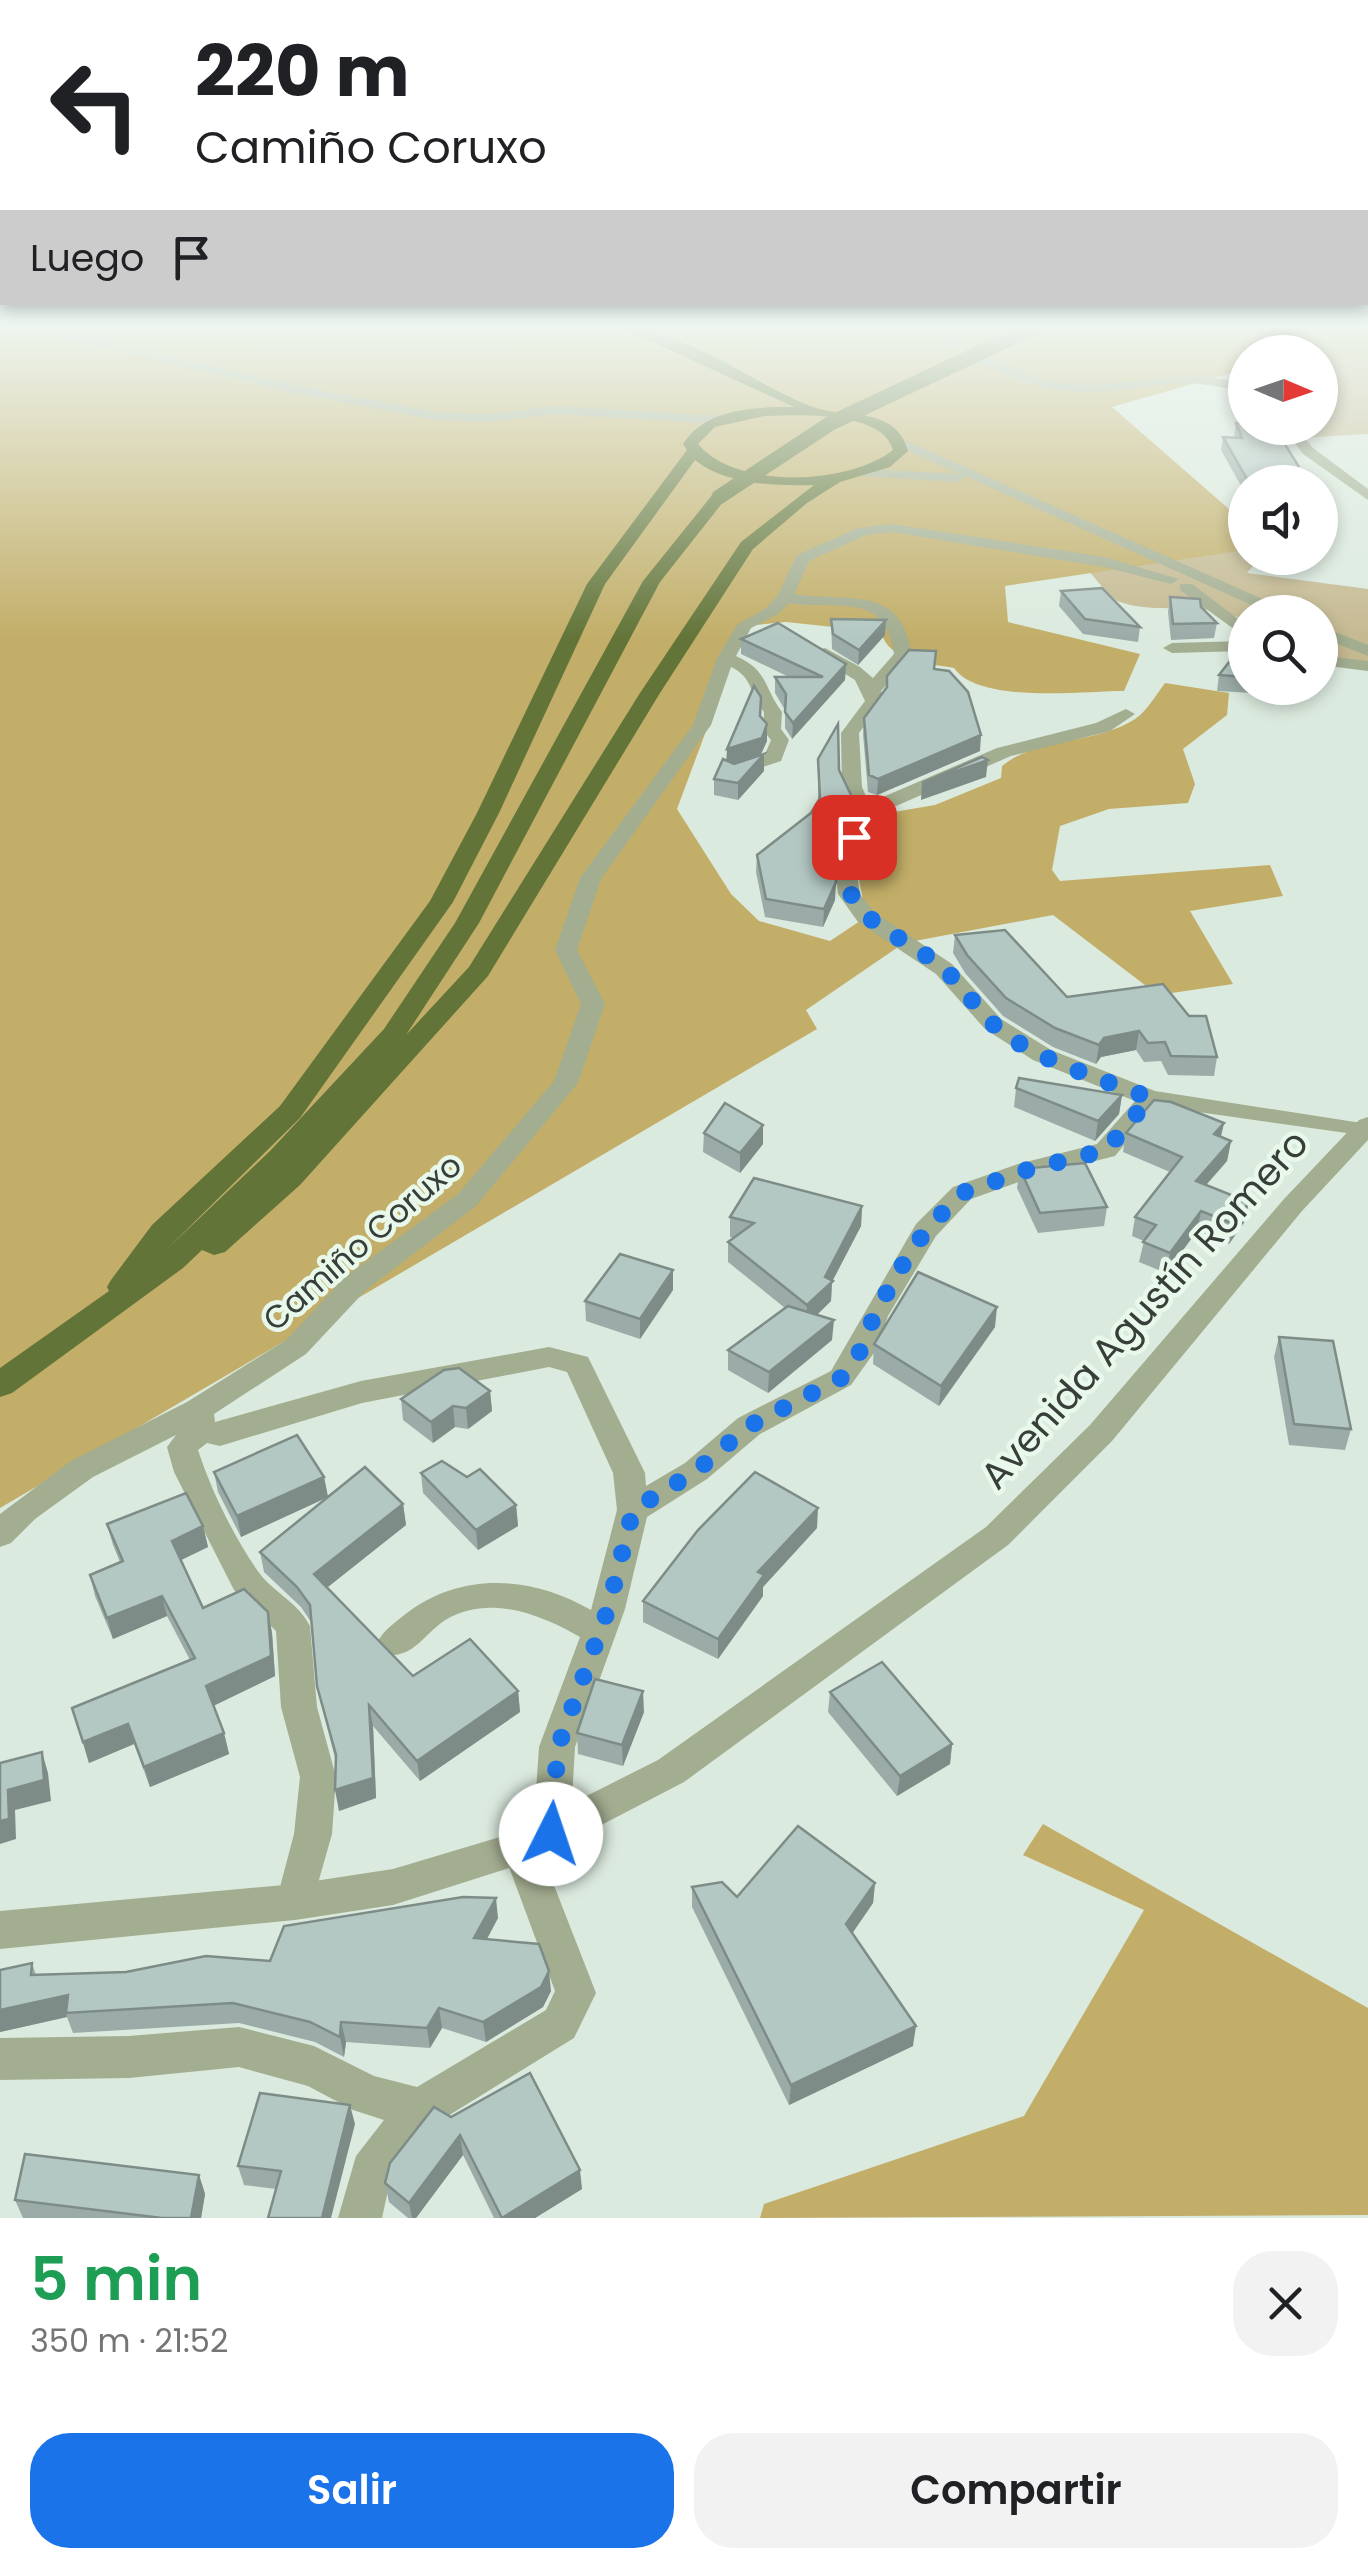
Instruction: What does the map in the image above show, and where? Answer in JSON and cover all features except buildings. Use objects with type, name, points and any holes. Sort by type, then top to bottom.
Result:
[{"type":"highway","points":[[100,1316],[164,1232],[290,1112],[441,902],[596,584],[693,444],[708,432]]},
{"type":"highway","points":[[0,1385],[172,1261],[280,1157],[394,1034],[467,923],[652,581],[720,497],[758,466],[812,432]]},
{"type":"highway","points":[[693,444],[715,467],[758,477],[835,478],[865,473],[894,460],[901,451],[900,442],[884,432]]},
{"type":"highway","points":[[100,1316],[158,1292],[290,1179],[479,971],[650,694],[747,546],[800,500],[835,478]]},
{"type":"street","points":[[677,432],[693,444]]},
{"type":"street","points":[[900,442],[1024,498],[1180,578],[1228,618]]},
{"type":"street","points":[[1303,445],[1368,496]]},
{"type":"street","points":[[865,473],[934,474],[982,483],[1024,498]]},
{"type":"street","name":"Camiño Coruxo","points":[[0,1534],[24,1510],[82,1469],[199,1420],[296,1347],[355,1284],[466,1200],[566,1083],[594,1004],[566,950],[591,878],[702,725],[726,658],[745,625],[780,612],[802,558],[863,531],[892,528],[1180,578]]},
{"type":"street","points":[[1180,578],[1222,586],[1242,595]]},
{"type":"street","points":[[780,612],[866,603],[894,623],[900,634],[902,655],[873,690],[874,702],[850,733],[852,788],[864,812]]},
{"type":"street","points":[[1338,639],[1368,652]]},
{"type":"street","points":[[804,645],[842,664],[873,690]]},
{"type":"street","points":[[1172,648],[1228,646]]},
{"type":"street","points":[[726,658],[756,676],[761,697],[773,712],[772,730],[780,740],[772,760],[732,771]]},
{"type":"street","points":[[1338,662],[1368,666]]},
{"type":"street","points":[[1126,714],[1104,727],[1004,752],[864,812],[845,862],[849,894],[866,917],[944,969],[993,1024],[1042,1054],[1150,1098],[1365,1127]]},
{"type":"street","points":[[633,1510],[696,1471],[749,1426],[841,1378],[861,1350],[898,1272],[926,1230],[962,1193],[1027,1170],[1106,1150],[1150,1098]]},
{"type":"street","name":"Avenida Agustín Romero","points":[[0,1930],[295,1902],[407,1884],[536,1841],[671,1771],[997,1536],[1101,1433],[1293,1205],[1365,1127]]},
{"type":"street","points":[[295,1902],[313,1834],[318,1777],[299,1708],[293,1626],[246,1581],[190,1472],[182,1447],[199,1420],[220,1434],[360,1392],[549,1358],[578,1364],[628,1473],[633,1510],[600,1632],[558,1747],[536,1841],[576,1992],[560,2024],[420,2109],[371,2172],[360,2218]]},
{"type":"street","points":[[394,1643],[438,1606],[488,1594],[549,1602],[600,1632]]},
{"type":"street","points":[[0,2059],[129,2057],[239,2047],[314,2066],[368,2095],[420,2109]]},
{"type":"shaded area","points":[[0,432],[1140,432],[1228,508],[1228,553],[1005,586],[1008,622],[1140,654],[1124,691],[1008,691],[985,687],[954,668],[901,655],[885,642],[881,632],[786,622],[745,626],[677,809],[731,894],[759,921],[830,941],[866,917],[857,868],[867,829],[888,813],[935,805],[1001,778],[1002,766],[1017,756],[1119,727],[1143,712],[1165,683],[1228,693],[1227,715],[1183,749],[1195,784],[1188,803],[1109,809],[1060,826],[1052,870],[1060,881],[1270,865],[1283,896],[1190,911],[1233,984],[1158,995],[1053,915],[904,943],[806,1010],[817,1029],[0,1508]]},
{"type":"shaded area","points":[[1338,432],[1368,432],[1338,436]]},
{"type":"shaded area","points":[[1228,551],[1228,575],[1262,575],[1368,589],[1368,666],[1338,660],[1338,595],[1228,595],[1228,613],[1151,608],[1116,600],[1086,568]]},
{"type":"shaded area","points":[[1043,1824],[1368,2008],[1368,2215],[760,2218],[764,2204],[1024,2116],[1144,1910],[1023,1855]]},
{"type":"route","points":[[551,1834],[558,1747],[608,1609],[633,1510],[696,1471],[749,1426],[841,1378],[861,1350],[898,1272],[926,1230],[962,1193],[1027,1170],[1106,1150],[1150,1098],[1042,1054],[993,1024],[944,969],[866,917],[849,894],[845,862],[854,837]]}]
